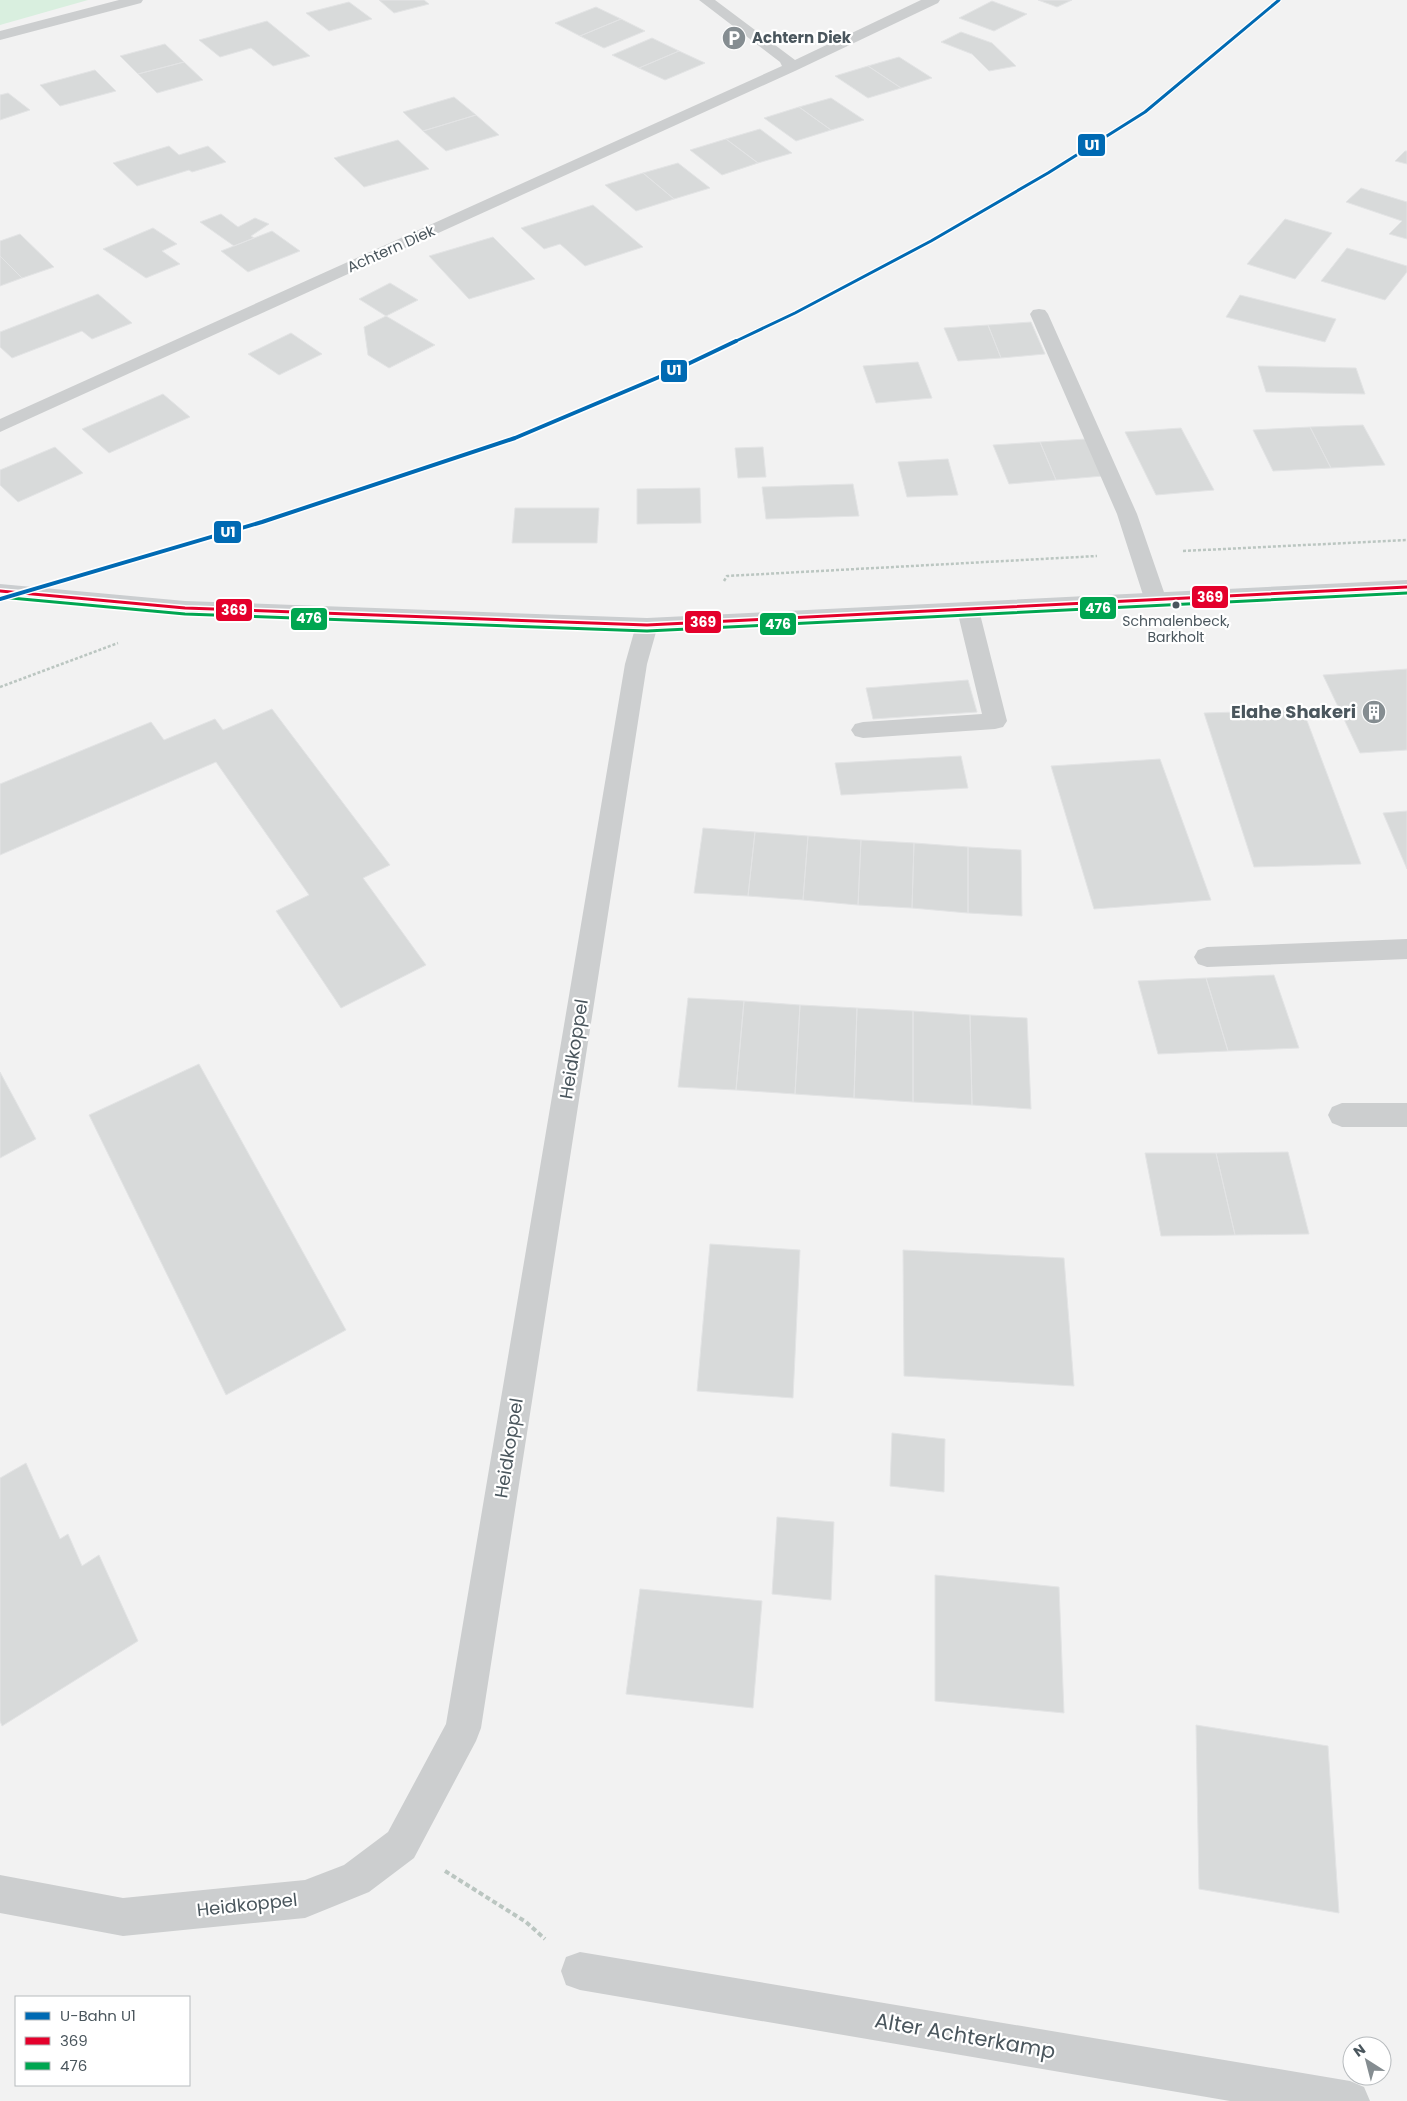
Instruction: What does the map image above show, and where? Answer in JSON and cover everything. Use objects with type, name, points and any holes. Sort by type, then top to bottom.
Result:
[{"type":"street","points":[[0,36],[136,0]]},
{"type":"street","points":[[706,0],[787,60],[790,68]]},
{"type":"street","name":"Achtern Diek","points":[[0,426],[790,68],[933,0]]},
{"type":"street","points":[[1039,314],[1127,514],[1155,598]]},
{"type":"street","points":[[0,591],[185,608],[647,625],[1407,586]]},
{"type":"street","points":[[863,730],[995,721],[968,610]]},
{"type":"street","name":"Heidkoppel","points":[[0,1894],[123,1917],[305,1900],[356,1879],[402,1845],[463,1728],[636,664],[647,625]]},
{"type":"street","points":[[1207,957],[1407,949]]},
{"type":"street","points":[[1342,1115],[1407,1115]]},
{"type":"street","name":"Alter Achterkamp","points":[[580,1971],[1350,2101]]},
{"type":"path","points":[[698,622],[727,576],[1359,541],[1407,540]]},
{"type":"path","points":[[0,687],[115,644],[185,608]]},
{"type":"path","points":[[402,1845],[526,1922],[580,1971]]},
{"type":"green space","points":[[0,0],[88,0],[0,25]]},
{"type":"building","points":[[379,0],[424,0],[429,4],[394,13]]},
{"type":"building","points":[[1038,0],[1072,0],[1057,7]]},
{"type":"building","points":[[992,1],[1027,14],[994,31],[959,18]]},
{"type":"building","points":[[349,2],[372,19],[329,31],[306,13]]},
{"type":"building","points":[[596,7],[621,19],[580,36],[555,23]]},
{"type":"building","points":[[621,19],[645,31],[604,48],[580,36]]},
{"type":"building","points":[[267,21],[310,56],[273,66],[251,48],[220,57],[199,40]]},
{"type":"building","points":[[961,32],[992,43],[1016,66],[989,71],[972,54],[941,42]]},
{"type":"building","points":[[652,38],[679,51],[639,68],[612,55]]},
{"type":"building","points":[[165,44],[184,62],[138,74],[120,56]]},
{"type":"building","points":[[679,51],[705,63],[665,80],[639,68]]},
{"type":"building","points":[[899,57],[932,78],[901,88],[868,66]]},
{"type":"building","points":[[184,62],[203,80],[157,93],[138,74]]},
{"type":"building","points":[[868,66],[901,88],[868,98],[835,76]]},
{"type":"building","points":[[95,70],[116,91],[60,106],[40,85]]},
{"type":"building","points":[[8,93],[30,110],[0,120],[0,95]]},
{"type":"building","points":[[454,97],[476,115],[423,131],[403,112]]},
{"type":"building","points":[[831,98],[864,120],[831,130],[799,107]]},
{"type":"building","points":[[799,107],[831,130],[796,141],[764,118]]},
{"type":"building","points":[[476,115],[499,135],[446,151],[423,131]]},
{"type":"building","points":[[760,129],[792,153],[758,163],[726,139]]},
{"type":"building","points":[[726,139],[758,163],[722,175],[690,150]]},
{"type":"building","points":[[398,140],[429,169],[364,187],[334,158]]},
{"type":"building","points":[[169,146],[179,155],[208,146],[226,162],[192,172],[189,170],[137,186],[113,163]]},
{"type":"building","points":[[1407,151],[1407,164],[1395,161]]},
{"type":"building","points":[[678,163],[710,188],[674,199],[643,173]]},
{"type":"building","points":[[643,173],[674,199],[636,211],[605,185]]},
{"type":"building","points":[[1361,188],[1407,202],[1407,239],[1389,234],[1402,221],[1346,202]]},
{"type":"building","points":[[593,205],[643,247],[585,266],[560,244],[544,249],[521,228]]},
{"type":"building","points":[[221,214],[238,227],[255,218],[269,224],[251,236],[254,238],[234,246],[200,222]]},
{"type":"building","points":[[1285,219],[1332,233],[1295,279],[1247,264]]},
{"type":"building","points":[[153,228],[177,244],[162,251],[180,264],[146,278],[103,249]]},
{"type":"building","points":[[272,231],[300,251],[248,272],[221,251]]},
{"type":"building","points":[[20,234],[54,267],[22,278],[0,256],[0,241]]},
{"type":"building","points":[[493,237],[535,279],[469,299],[429,256]]},
{"type":"building","points":[[1347,248],[1407,266],[1407,272],[1385,300],[1321,281]]},
{"type":"building","points":[[0,256],[22,278],[0,286]]},
{"type":"building","points":[[390,283],[418,300],[386,316],[359,299]]},
{"type":"building","points":[[98,294],[132,323],[92,339],[82,331],[12,358],[0,347],[0,332]]},
{"type":"building","points":[[1240,295],[1336,319],[1325,342],[1226,317]]},
{"type":"building","points":[[386,316],[435,345],[389,368],[368,355],[364,327]]},
{"type":"building","points":[[1031,322],[1045,354],[1001,358],[988,325]]},
{"type":"building","points":[[988,325],[1001,358],[958,361],[944,328]]},
{"type":"building","points":[[291,333],[322,354],[279,375],[248,354]]},
{"type":"building","points":[[918,362],[932,398],[876,403],[863,366]]},
{"type":"building","points":[[1258,366],[1356,368],[1365,394],[1266,392]]},
{"type":"building","points":[[163,394],[190,417],[109,453],[82,429]]},
{"type":"building","points":[[1363,425],[1385,465],[1331,468],[1310,427]]},
{"type":"building","points":[[1310,427],[1331,468],[1273,471],[1253,430]]},
{"type":"building","points":[[1181,428],[1214,490],[1156,495],[1125,432]]},
{"type":"building","points":[[1086,439],[1103,476],[1056,480],[1040,442]]},
{"type":"building","points":[[1040,442],[1056,480],[1009,484],[993,445]]},
{"type":"building","points":[[55,447],[83,473],[18,502],[0,485],[0,470]]},
{"type":"building","points":[[763,447],[766,477],[738,478],[735,448]]},
{"type":"building","points":[[948,459],[958,495],[907,497],[898,462]]},
{"type":"building","points":[[853,484],[859,516],[766,519],[762,487]]},
{"type":"building","points":[[700,488],[701,523],[637,524],[637,489]]},
{"type":"building","points":[[515,508],[599,508],[597,543],[512,543]]},
{"type":"building","name":"Elahe Shakeri","points":[[1407,669],[1407,750],[1360,753],[1323,675]]},
{"type":"building","points":[[968,680],[977,712],[873,719],[866,688]]},
{"type":"building","points":[[272,709],[390,865],[363,878],[426,965],[341,1008],[276,911],[309,895],[216,762],[0,855],[0,784],[151,722],[164,740],[215,719],[223,730]]},
{"type":"building","points":[[1303,710],[1361,864],[1254,867],[1204,713]]},
{"type":"building","points":[[961,756],[968,788],[841,795],[835,763]]},
{"type":"building","points":[[1160,759],[1211,900],[1094,909],[1051,766]]},
{"type":"building","points":[[1407,811],[1407,869],[1383,813]]},
{"type":"building","points":[[703,828],[755,832],[748,896],[694,893]]},
{"type":"building","points":[[755,832],[808,836],[803,900],[748,896]]},
{"type":"building","points":[[808,836],[861,840],[858,905],[803,900]]},
{"type":"building","points":[[861,840],[914,843],[912,908],[858,905]]},
{"type":"building","points":[[914,843],[968,847],[968,913],[912,908]]},
{"type":"building","points":[[968,847],[1021,850],[1022,916],[968,913]]},
{"type":"building","points":[[1274,975],[1299,1048],[1228,1051],[1206,978]]},
{"type":"building","points":[[1206,978],[1228,1051],[1158,1054],[1138,981]]},
{"type":"building","points":[[688,998],[744,1001],[736,1090],[678,1087]]},
{"type":"building","points":[[744,1001],[800,1005],[795,1094],[736,1090]]},
{"type":"building","points":[[800,1005],[857,1008],[854,1098],[795,1094]]},
{"type":"building","points":[[857,1008],[913,1011],[913,1102],[854,1098]]},
{"type":"building","points":[[913,1011],[970,1015],[972,1105],[913,1102]]},
{"type":"building","points":[[970,1015],[1027,1018],[1031,1109],[972,1105]]},
{"type":"building","points":[[199,1064],[346,1330],[226,1395],[89,1115]]},
{"type":"building","points":[[0,1072],[36,1139],[0,1158]]},
{"type":"building","points":[[1288,1152],[1309,1234],[1235,1235],[1216,1153]]},
{"type":"building","points":[[1145,1153],[1216,1153],[1235,1235],[1161,1236]]},
{"type":"building","points":[[710,1244],[800,1250],[793,1398],[697,1391]]},
{"type":"building","points":[[903,1250],[1064,1258],[1074,1386],[904,1376]]},
{"type":"building","points":[[892,1433],[945,1439],[944,1492],[890,1486]]},
{"type":"building","points":[[26,1463],[60,1539],[68,1534],[82,1566],[99,1555],[138,1641],[2,1726],[0,1721],[0,1478]]},
{"type":"building","points":[[777,1517],[834,1522],[831,1600],[772,1594]]},
{"type":"building","points":[[935,1575],[1059,1587],[1064,1713],[935,1701]]},
{"type":"building","points":[[640,1589],[762,1601],[753,1708],[626,1694]]},
{"type":"building","points":[[1196,1725],[1328,1746],[1339,1913],[1199,1889]]},
{"type":"metro line","name":"U1","points":[[0,599],[262,522],[515,438],[671,372],[795,313],[931,241],[1048,173],[1145,112],[1279,0]]},
{"type":"transit line","name":"369","points":[[0,591],[185,608],[647,625],[1407,587]]},
{"type":"transit line","name":"476","points":[[0,597],[185,614],[647,631],[1407,593]]},
{"type":"place","name":"Achtern Diek","points":[[734,38]]},
{"type":"place","name":"Schmalenbeck, Barkholt","points":[[1176,605]]},
{"type":"place","name":"Elahe Shakeri","points":[[1374,712]]}]
